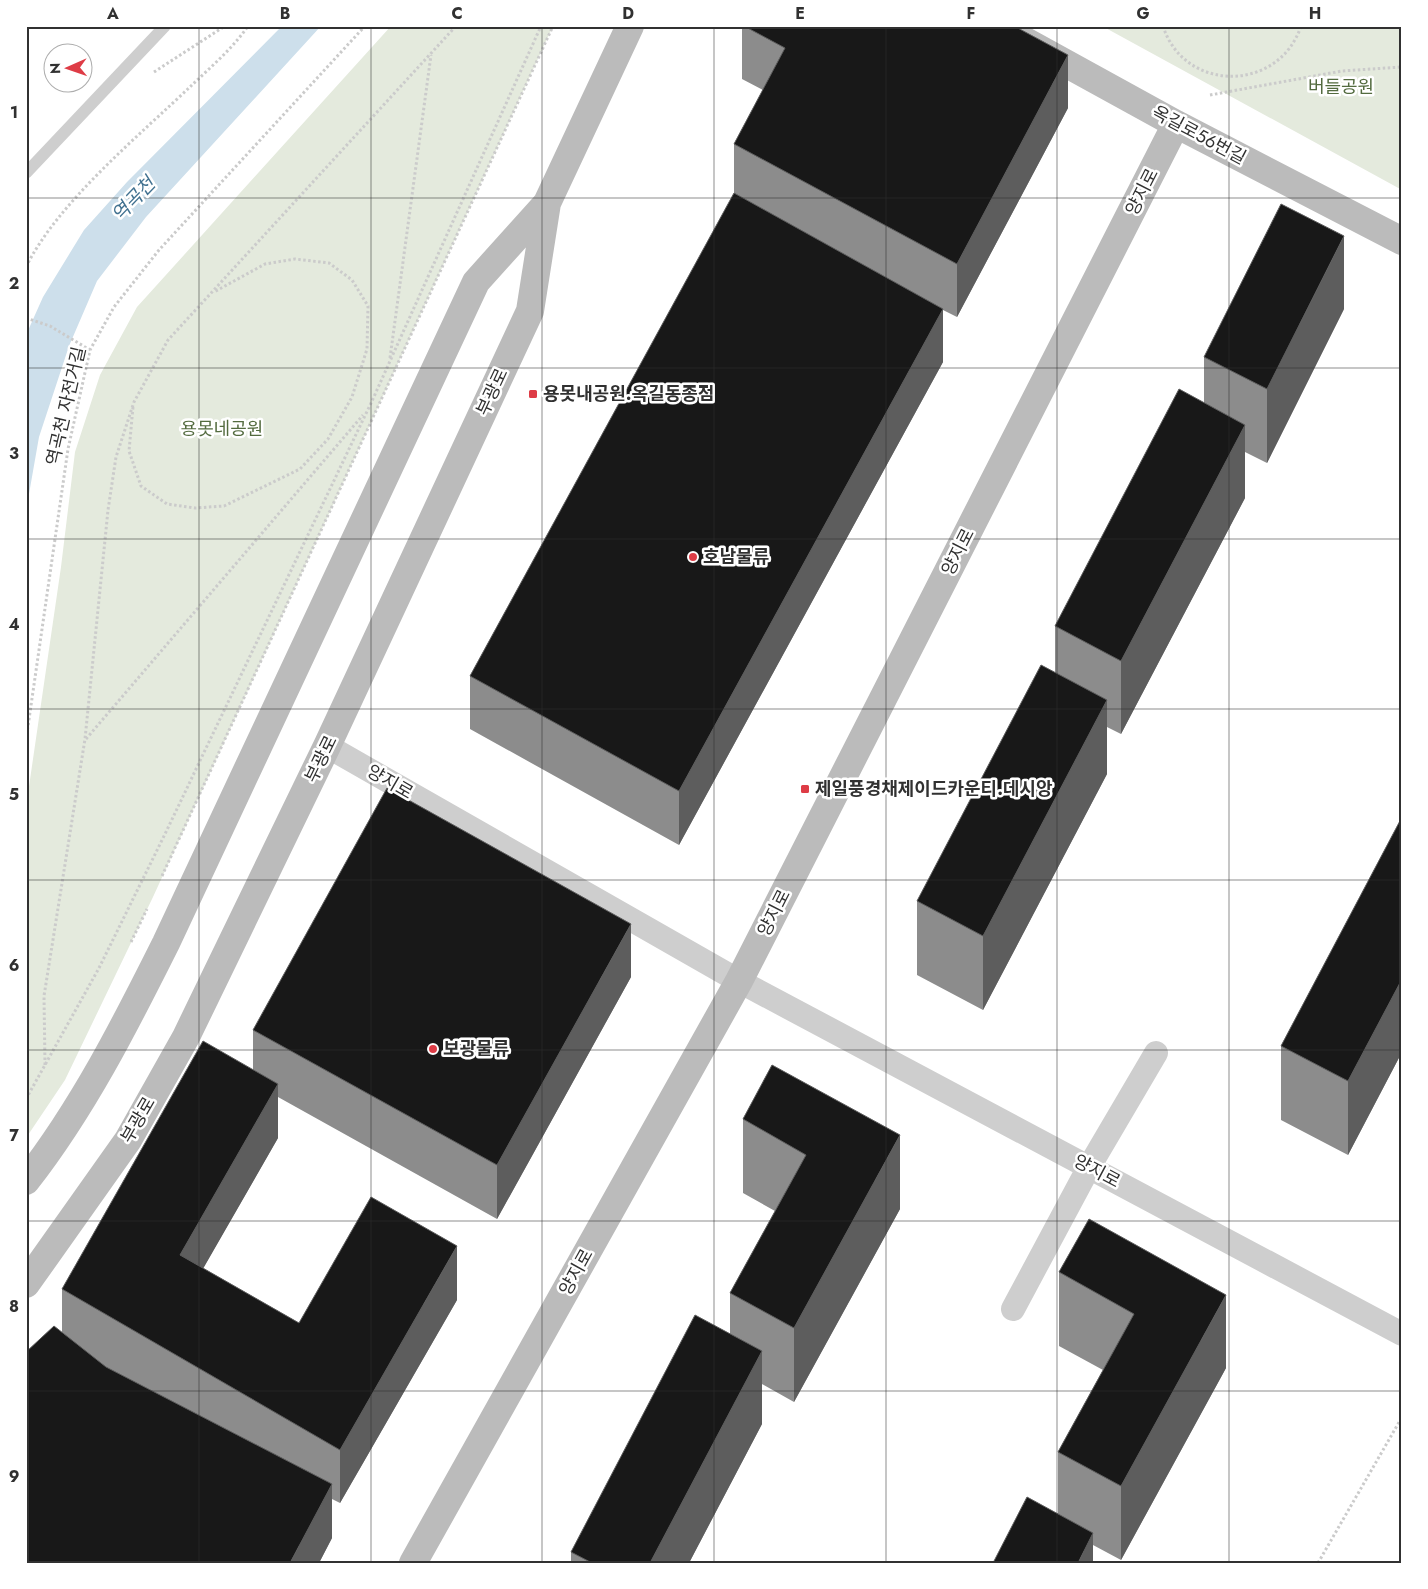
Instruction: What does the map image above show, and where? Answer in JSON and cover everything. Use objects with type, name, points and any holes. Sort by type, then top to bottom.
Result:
[{"type":"main road","name":"부광로","points":[[26,1284],[128,1140],[186,1037],[327,746],[530,311],[547,203],[630,26]]},
{"type":"main road","name":"옥길로56번길","points":[[998,26],[1176,124],[1402,241]]},
{"type":"main road","name":"양지로","points":[[413,1563],[739,981],[1176,124]]},
{"type":"main road","name":"부광로","points":[[26,1181],[55,1144],[116,1043],[166,943],[476,282],[547,203]]},
{"type":"street","name":"양지로","points":[[327,746],[739,981],[1402,1334]]},
{"type":"street","points":[[1013,1309],[1089,1167],[1156,1053]]},
{"type":"lane","points":[[26,173],[165,26]]},
{"type":"path","points":[[26,267],[59,218],[88,187],[216,62],[248,26]]},
{"type":"path","name":"역곡천 자전거길","points":[[26,740],[68,449],[90,350],[114,308],[159,250],[365,26]]},
{"type":"path","points":[[45,1066],[44,996],[85,739],[110,492],[116,457],[134,402],[168,340],[456,26]]},
{"type":"path","points":[[26,1099],[99,968],[367,411],[542,26]]},
{"type":"path","points":[[161,879],[554,26]]},
{"type":"path","points":[[1163,26],[1175,50],[1193,66],[1216,76],[1240,77],[1263,70],[1283,56],[1297,37],[1300,26]]},
{"type":"path","points":[[389,364],[431,54]]},
{"type":"path","points":[[1210,95],[1342,71],[1402,68]]},
{"type":"path","points":[[134,402],[129,451],[141,486],[167,504],[195,508],[224,506],[300,469],[328,440],[352,396],[367,349],[368,306],[352,280],[329,263],[295,259],[265,264],[210,294]]},
{"type":"path","points":[[26,318],[50,326],[90,350]]},
{"type":"path","points":[[85,739],[367,411]]},
{"type":"path","points":[[128,949],[148,906]]},
{"type":"path","points":[[1318,1563],[1402,1417]]},
{"type":"green space","name":"용못네공원","points":[[391,26],[553,26],[153,897],[65,1080],[26,1138],[26,807],[61,567],[75,452],[100,375],[137,307]]},
{"type":"green space","name":"버들공원","points":[[1102,26],[1402,26],[1402,190]]},
{"type":"water","name":"역곡천","points":[[282,26],[321,26],[146,217],[97,281],[69,346],[39,437],[26,511],[26,335],[43,297],[84,230],[127,182]]},
{"type":"building","points":[[744,26],[1014,26],[1068,55],[957,264],[734,144],[785,48]]},
{"type":"building","points":[[734,193],[943,309],[679,791],[470,676]]},
{"type":"building","points":[[1281,204],[1344,236],[1267,389],[1204,357]]},
{"type":"building","points":[[1179,389],[1245,425],[1121,661],[1055,626]]},
{"type":"building","points":[[1041,665],[1107,700],[983,936],[917,901]]},
{"type":"building","points":[[387,788],[631,924],[497,1165],[253,1030]]},
{"type":"building","points":[[1402,817],[1402,979],[1348,1081],[1281,1046]]},
{"type":"building","points":[[203,1041],[278,1084],[180,1255],[299,1323],[371,1197],[457,1246],[340,1450],[62,1289]]},
{"type":"building","points":[[772,1065],[900,1135],[794,1328],[730,1293],[806,1155],[743,1119]]},
{"type":"building","points":[[1089,1219],[1226,1295],[1121,1486],[1058,1452],[1134,1314],[1059,1272]]},
{"type":"building","points":[[695,1315],[762,1351],[650,1563],[592,1563],[571,1552]]},
{"type":"building","points":[[54,1326],[106,1367],[332,1484],[290,1563],[26,1563],[26,1352]]},
{"type":"building","points":[[1027,1497],[1093,1533],[1078,1563],[993,1563]]},
{"type":"place","name":"용못내공원.옥길동종점","points":[[533,394]]},
{"type":"place","name":"호남물류","points":[[693,557]]},
{"type":"place","name":"제일풍경채제이드카운티.데시앙","points":[[805,789]]},
{"type":"place","name":"보광물류","points":[[433,1049]]}]
